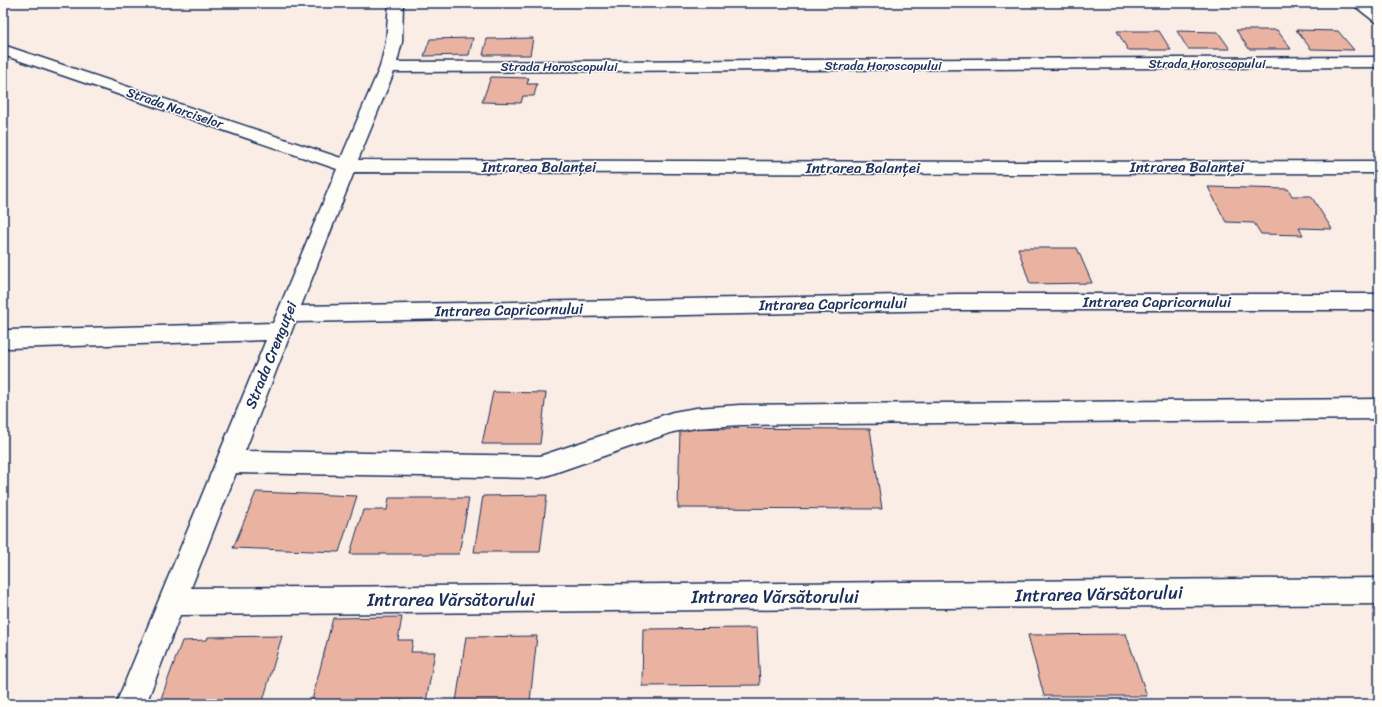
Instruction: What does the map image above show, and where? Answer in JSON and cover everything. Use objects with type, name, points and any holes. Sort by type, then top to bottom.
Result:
[{"type":"street","name":"Strada Crenguței","points":[[131,704],[346,166],[388,67],[394,42],[396,3]]},
{"type":"street","points":[[1358,3],[1379,18]]},
{"type":"street","name":"Strada Narciselor","points":[[3,50],[346,166]]},
{"type":"street","name":"Strada Horoscopului","points":[[388,67],[1379,62]]},
{"type":"street","name":"Intrarea Balanței","points":[[346,166],[1054,168],[1379,167]]},
{"type":"street","name":"Intrarea Capricornului","points":[[9,339],[283,323],[957,302],[1379,302]]},
{"type":"street","points":[[228,462],[540,467],[646,430],[674,422],[696,418],[740,415],[1379,409]]},
{"type":"street","name":"Intrarea Vărsătorului","points":[[171,602],[1379,591]]},
{"type":"building","points":[[1236,30],[1277,30],[1291,49],[1249,49]]},
{"type":"building","points":[[1296,30],[1338,31],[1354,50],[1311,49]]},
{"type":"building","points":[[1117,31],[1159,31],[1171,50],[1128,50]]},
{"type":"building","points":[[1177,31],[1218,32],[1230,49],[1188,49]]},
{"type":"building","points":[[473,38],[469,55],[424,56],[430,39]]},
{"type":"building","points":[[533,38],[530,55],[483,55],[487,39]]},
{"type":"building","points":[[491,77],[529,78],[527,84],[537,84],[534,96],[523,96],[521,103],[482,102]]},
{"type":"building","points":[[1208,187],[1288,189],[1292,196],[1311,196],[1332,229],[1299,228],[1303,235],[1261,234],[1254,223],[1226,222]]},
{"type":"building","points":[[1018,248],[1077,248],[1092,283],[1030,284]]},
{"type":"building","points":[[493,392],[546,393],[540,444],[482,444]]},
{"type":"building","points":[[680,428],[870,429],[882,509],[678,508]]},
{"type":"building","points":[[256,492],[357,496],[339,552],[233,548]]},
{"type":"building","points":[[547,495],[540,552],[474,552],[483,496]]},
{"type":"building","points":[[389,498],[469,498],[459,554],[350,554],[363,510],[387,510]]},
{"type":"building","points":[[402,617],[398,640],[413,640],[411,652],[435,652],[426,702],[311,704],[333,618]]},
{"type":"building","points":[[757,628],[760,685],[642,686],[643,629]]},
{"type":"building","points":[[1126,634],[1147,696],[1044,696],[1028,635]]},
{"type":"building","points":[[282,636],[262,704],[159,704],[182,641],[207,640],[208,637]]},
{"type":"building","points":[[537,636],[530,701],[456,702],[466,637]]}]
